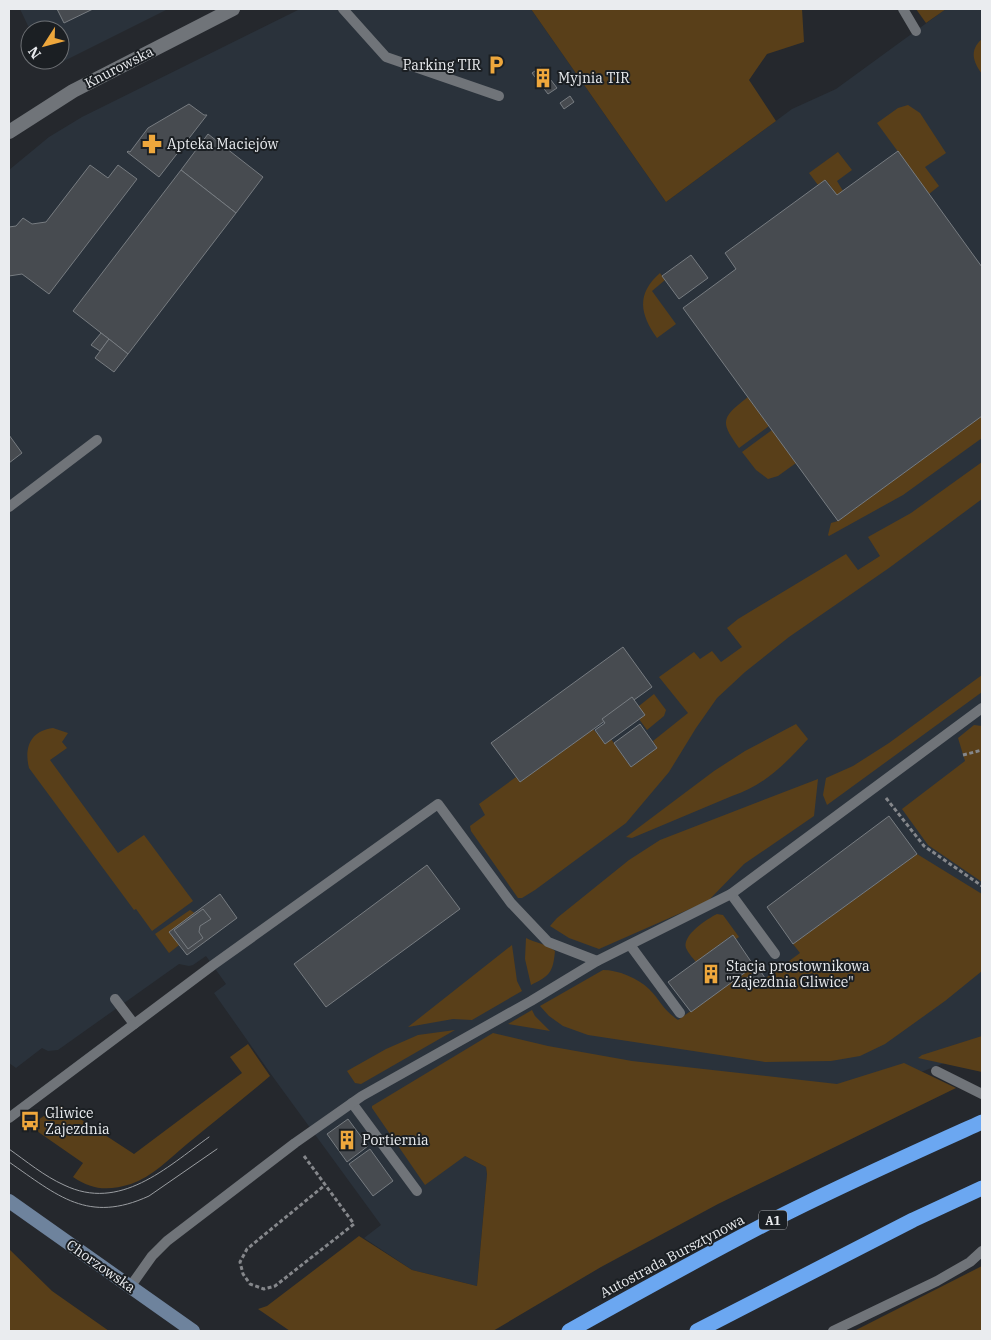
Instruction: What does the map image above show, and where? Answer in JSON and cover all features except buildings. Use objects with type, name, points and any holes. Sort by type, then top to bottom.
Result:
[{"type":"highway","name":"Autostrada Bursztynowa","points":[[569,1331],[770,1222],[982,1122]]},
{"type":"highway","points":[[697,1331],[913,1220],[982,1188]]},
{"type":"main road","name":"Chorzowska","points":[[9,1201],[193,1331]]},
{"type":"street","name":"Knurowska","points":[[9,132],[73,91],[233,9]]},
{"type":"lane","points":[[343,9],[386,57],[498,96]]},
{"type":"lane","points":[[903,9],[916,31]]},
{"type":"lane","points":[[9,507],[97,440]]},
{"type":"lane","points":[[130,1286],[161,1246],[295,1143],[352,1103],[597,962],[731,894],[982,708]]},
{"type":"lane","points":[[9,1118],[213,965],[438,804],[511,903],[548,942],[597,962]]},
{"type":"lane","points":[[731,894],[775,954]]},
{"type":"lane","points":[[630,945],[680,1013]]},
{"type":"lane","points":[[115,999],[134,1024]]},
{"type":"lane","points":[[936,1071],[982,1094]]},
{"type":"lane","points":[[352,1103],[417,1191]]},
{"type":"lane","points":[[833,1331],[937,1281],[970,1262],[982,1251]]},
{"type":"path","points":[[964,755],[982,750]]},
{"type":"path","points":[[877,786],[924,846],[982,886]]},
{"type":"path","points":[[295,1143],[325,1184],[354,1224],[274,1286],[264,1289],[250,1284],[242,1274],[240,1262],[247,1249],[325,1184]]},
{"type":"shaded area","points":[[20,9],[168,9],[70,58],[70,20],[25,20]]},
{"type":"shaded area","points":[[300,9],[531,9],[666,202],[792,109],[836,89],[943,11],[943,9],[982,9],[982,1048],[911,1076],[465,1156],[486,1167],[487,1174],[477,1286],[412,1270],[364,1238],[381,1225],[214,993],[226,984],[206,956],[193,965],[179,964],[58,1050],[48,1051],[42,1048],[16,1068],[9,1063],[9,170],[49,137],[82,117]]},
{"type":"shaded area","points":[[531,9],[802,9],[804,42],[767,54],[749,80],[776,121],[666,202]]},
{"type":"shaded area","points":[[916,9],[946,9],[926,23]]},
{"type":"shaded area","points":[[982,39],[982,74],[976,65],[974,52],[975,47]]},
{"type":"shaded area","points":[[908,105],[920,113],[946,153],[925,167],[939,186],[929,194],[877,123],[898,108]]},
{"type":"shaded area","points":[[838,152],[852,170],[837,181],[843,191],[837,195],[826,180],[818,185],[809,173]]},
{"type":"shaded area","points":[[660,273],[665,280],[652,291],[676,324],[657,338],[647,321],[643,304],[647,289]]},
{"type":"shaded area","points":[[748,397],[769,426],[739,448],[728,431],[726,420],[728,415]]},
{"type":"shaded area","points":[[982,416],[982,438],[903,495],[828,535],[831,523],[838,521]]},
{"type":"shaded area","points":[[772,430],[796,463],[778,476],[768,479],[756,470],[742,452]]},
{"type":"shaded area","points":[[982,462],[982,499],[889,568],[789,637],[745,672],[717,698],[669,772],[626,823],[535,890],[522,898],[518,898],[471,831],[470,826],[485,815],[479,804],[516,777],[520,782],[593,729],[605,743],[611,739],[631,767],[657,748],[653,741],[688,713],[659,677],[694,652],[700,659],[712,651],[721,662],[742,647],[727,628],[738,619],[846,554],[858,570],[880,556],[868,537],[911,513]]},
{"type":"shaded area","points":[[982,675],[982,692],[827,805],[823,795],[826,778],[853,766],[889,743]]},
{"type":"shaded area","points":[[654,694],[666,710],[664,716],[647,730],[639,719],[639,706]]},
{"type":"shaded area","points":[[796,724],[808,739],[783,765],[764,780],[744,792],[632,838],[626,837],[714,771],[745,751]]},
{"type":"shaded area","points":[[974,725],[982,726],[982,882],[928,845],[902,809],[965,761],[958,738]]},
{"type":"shaded area","points":[[53,728],[68,733],[62,742],[67,748],[50,760],[118,853],[144,835],[193,901],[152,931],[136,909],[134,910],[29,768],[28,747],[34,737],[45,730]]},
{"type":"shaded area","points":[[818,779],[814,816],[744,864],[708,901],[599,949],[569,938],[550,926],[557,918],[629,860],[660,840]]},
{"type":"shaded area","points":[[917,854],[982,894],[982,971],[945,1001],[885,1044],[860,1056],[831,1061],[765,1062],[588,1035],[563,1026],[549,1016],[540,1006],[603,970],[609,970],[628,975],[639,981],[678,1020],[754,966],[759,969],[741,982],[748,991],[800,953],[793,944]]},
{"type":"shaded area","points":[[190,910],[196,914],[183,942],[169,953],[155,934]]},
{"type":"shaded area","points":[[717,914],[723,915],[739,937],[736,939],[732,935],[696,962],[686,948],[688,938],[696,928]]},
{"type":"shaded area","points":[[526,938],[555,951],[552,969],[546,976],[531,985],[525,959]]},
{"type":"shaded area","points":[[512,945],[517,981],[522,991],[472,1020],[453,1019],[408,1027]]},
{"type":"shaded area","points":[[532,1010],[535,1016],[550,1031],[508,1024]]},
{"type":"shaded area","points":[[455,1030],[361,1084],[355,1083],[347,1071],[386,1049],[418,1035]]},
{"type":"shaded area","points":[[493,1033],[548,1046],[632,1061],[837,1084],[904,1063],[956,1088],[718,1204],[601,1267],[493,1331],[290,1331],[258,1309],[267,1306],[359,1236],[412,1270],[477,1286],[487,1174],[486,1167],[465,1156],[425,1185],[372,1106]]},
{"type":"shaded area","points":[[982,1036],[982,1072],[918,1058],[922,1055]]},
{"type":"shaded area","points":[[248,1044],[270,1076],[160,1167],[139,1181],[115,1188],[100,1188],[87,1185],[73,1177],[83,1163],[34,1129],[34,1123],[59,1105],[134,1154],[242,1073],[230,1057]]},
{"type":"shaded area","points":[[9,1249],[52,1291],[109,1331],[9,1331]]},
{"type":"shaded area","points":[[982,1266],[982,1331],[854,1331]]},
{"type":"tram line","points":[[9,1149],[42,1173],[64,1185],[85,1192],[104,1193],[123,1190],[141,1183],[159,1173],[209,1137]]},
{"type":"tram line","points":[[9,1162],[43,1186],[74,1202],[91,1207],[108,1207],[127,1204],[149,1196],[217,1149]]},
{"type":"place","name":"Parking TIR","points":[[496,65]]},
{"type":"place","name":"Myjnia TIR","points":[[543,78]]},
{"type":"place","name":"Apteka Maciejów","points":[[152,144]]},
{"type":"place","name":"Stacja prostownikowa \"Zajezdnia Gliwice\"","points":[[711,974]]},
{"type":"place","name":"Gliwice Zajezdnia","points":[[30,1121]]},
{"type":"place","name":"Portiernia","points":[[347,1140]]}]
